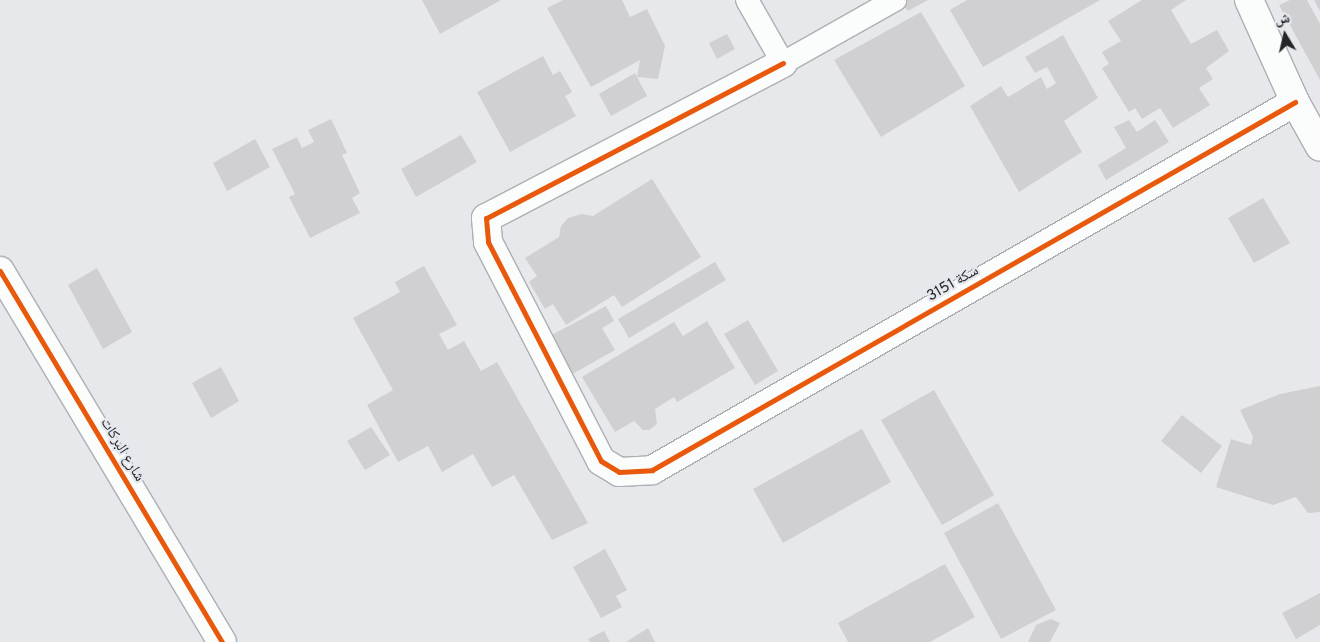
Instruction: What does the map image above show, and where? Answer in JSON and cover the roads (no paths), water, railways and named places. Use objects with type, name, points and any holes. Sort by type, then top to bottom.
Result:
[{"type":"street","points":[[1249,0],[1295,102],[1320,147]]},
{"type":"street","name":"سكة 3151","points":[[784,63],[486,218],[488,242],[601,461],[619,472],[652,470],[1295,102]]},
{"type":"street","name":"شارع البركات","points":[[0,271],[222,642]]},
{"type":"lane","points":[[747,0],[784,63],[895,0]]}]
